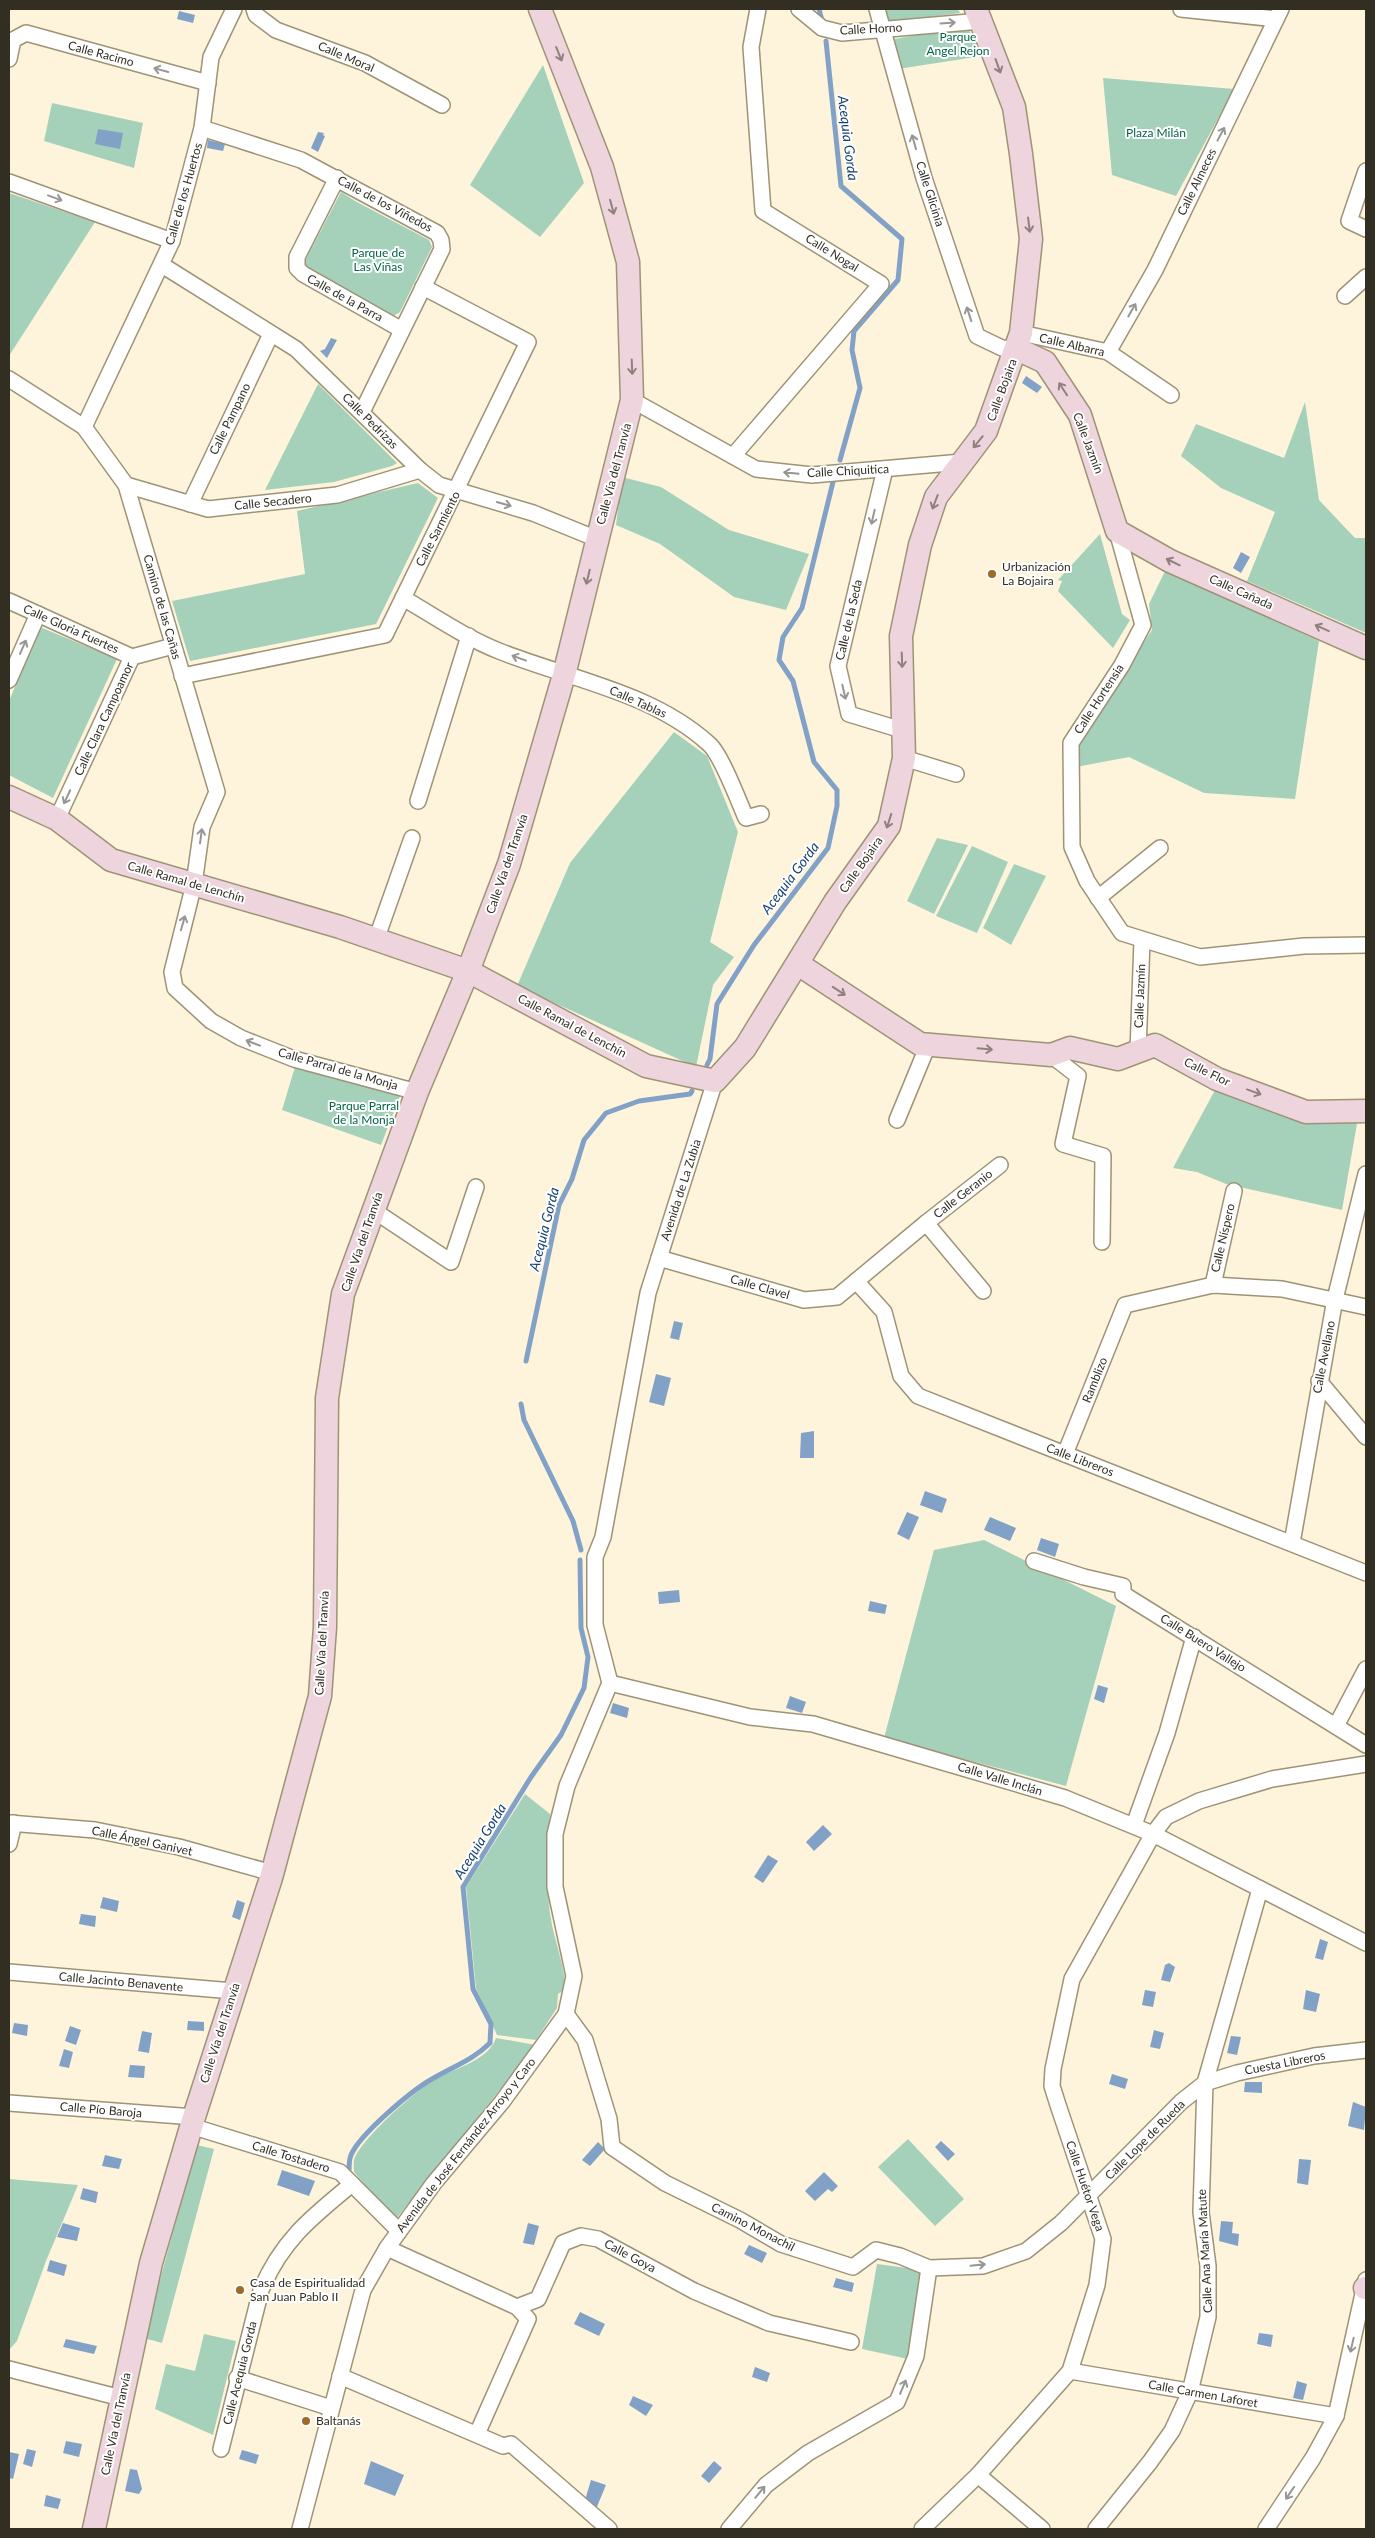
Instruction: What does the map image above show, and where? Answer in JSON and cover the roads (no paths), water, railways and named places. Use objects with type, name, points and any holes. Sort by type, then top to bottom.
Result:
[{"type":"street","name":"Calle de los Huertos","points":[[84,427],[172,241],[202,128],[211,57],[234,9]]},
{"type":"street","name":"Calle Moral","points":[[254,9],[256,15],[276,30],[365,64],[442,105]]},
{"type":"street","name":"Calle Vía del Tranvía","points":[[94,2529],[151,2263],[193,2122],[271,1878],[320,1696],[325,1627],[327,1398],[343,1294],[372,1210],[417,1092],[468,971],[509,864],[564,675],[596,539],[632,400],[628,262],[602,167],[540,9]]},
{"type":"street","name":"Calle Nogal","points":[[733,456],[880,284],[763,211],[751,47],[758,9]]},
{"type":"street","name":"Calle Horno","points":[[799,9],[822,28],[842,33],[978,15]]},
{"type":"street","name":"Calle Glicinia","points":[[877,9],[924,178],[977,336],[1002,348],[1019,341]]},
{"type":"street","points":[[1181,9],[1278,14]]},
{"type":"street","name":"Calle Almeces","points":[[1108,352],[1155,270],[1278,14]]},
{"type":"street","name":"Calle Bojaira","points":[[798,964],[835,902],[889,826],[904,758],[905,731],[901,636],[920,544],[936,497],[986,432],[1019,341],[1031,239],[1021,154],[1014,107],[978,15]]},
{"type":"street","name":"Calle Racimo","points":[[9,58],[13,40],[26,33],[208,83]]},
{"type":"street","name":"Calle de los Viñedos","points":[[202,128],[301,160],[437,233],[441,240],[442,249],[362,412]]},
{"type":"street","points":[[1366,171],[1349,221],[1366,229]]},
{"type":"street","name":"Calle de la Parra","points":[[337,178],[297,257],[297,268],[303,274],[402,330]]},
{"type":"street","points":[[9,182],[172,241]]},
{"type":"street","name":"Calle Pedrizas","points":[[162,265],[296,349],[420,470],[439,485],[533,512],[596,539]]},
{"type":"street","points":[[1345,296],[1366,277]]},
{"type":"street","name":"Calle Sarmiento","points":[[182,676],[385,635],[528,342],[423,288]]},
{"type":"street","name":"Calle Pampano","points":[[190,504],[271,334]]},
{"type":"street","name":"Calle Albarra","points":[[1019,341],[1108,352],[1171,395]]},
{"type":"street","name":"Calle Jazmín","points":[[1019,341],[1045,362],[1080,415],[1117,531]]},
{"type":"street","name":"Camino de las Cañas","points":[[9,379],[84,427],[126,485],[217,792],[202,827],[194,884]]},
{"type":"street","name":"Calle Chiquitica","points":[[632,400],[756,469],[812,475],[962,462]]},
{"type":"street","name":"Calle de la Seda","points":[[884,469],[838,666],[849,714],[905,731]]},
{"type":"street","name":"Calle Secadero","points":[[126,485],[208,509],[337,495],[420,470]]},
{"type":"street","name":"Calle Cañada","points":[[1117,531],[1170,561],[1366,648]]},
{"type":"street","name":"Calle Hortensia","points":[[1117,531],[1143,625],[1122,665],[1071,743],[1072,847],[1087,881],[1122,933],[1200,957],[1304,946],[1366,945]]},
{"type":"street","name":"Calle Tablas","points":[[403,598],[497,650],[564,675],[616,691],[672,717],[710,745],[733,786],[746,818],[761,814]]},
{"type":"street","name":"Calle Gloria Fuertes","points":[[9,601],[132,657]]},
{"type":"street","points":[[9,680],[38,614]]},
{"type":"street","points":[[418,801],[469,636]]},
{"type":"street","name":"Calle Clara Campoamor","points":[[57,819],[132,657],[173,646]]},
{"type":"street","points":[[904,758],[956,774]]},
{"type":"street","name":"Calle Ramal de Lenchín","points":[[9,797],[57,819],[111,860],[340,927],[468,971],[646,1066],[716,1081]]},
{"type":"street","points":[[376,940],[412,838]]},
{"type":"street","points":[[1098,898],[1160,848]]},
{"type":"street","name":"Calle Parral de la Monja","points":[[194,884],[172,972],[175,988],[211,1021],[240,1038],[294,1059],[417,1092]]},
{"type":"street","name":"Calle Jazmín","points":[[1138,1052],[1142,940]]},
{"type":"street","name":"Calle Flor","points":[[798,964],[920,1044],[1051,1055],[1070,1048],[1118,1059],[1155,1045],[1217,1079],[1306,1112],[1366,1111]]},
{"type":"street","name":"Avenida de La Zubia","points":[[610,1683],[595,1625],[595,1558],[603,1537],[648,1293],[716,1081],[745,1048],[798,964]]},
{"type":"street","points":[[897,1120],[928,1045]]},
{"type":"street","points":[[1051,1055],[1078,1076],[1063,1144],[1103,1156],[1102,1242]]},
{"type":"street","name":"Calle Geranio","points":[[856,1281],[1000,1165]]},
{"type":"street","name":"Calle Avellano","points":[[1292,1543],[1319,1381],[1335,1299],[1366,1174]]},
{"type":"street","points":[[372,1210],[451,1262],[476,1187]]},
{"type":"street","name":"Calle Níspero","points":[[1213,1285],[1234,1192]]},
{"type":"street","name":"Calle Geranio","points":[[926,1223],[983,1291]]},
{"type":"street","name":"Calle Clavel","points":[[659,1258],[804,1300],[837,1297],[856,1281]]},
{"type":"street","name":"Calle Libreros","points":[[856,1281],[884,1312],[901,1376],[918,1396],[1366,1573]]},
{"type":"street","points":[[1213,1285],[1282,1289],[1366,1307]]},
{"type":"street","name":"Ramblizo","points":[[1065,1454],[1125,1306],[1213,1285]]},
{"type":"street","points":[[1319,1381],[1366,1437]]},
{"type":"street","name":"Calle Buero Vallejo","points":[[1034,1561],[1084,1577],[1123,1586],[1124,1594],[1366,1745]]},
{"type":"street","points":[[1134,1825],[1167,1733],[1194,1637]]},
{"type":"street","points":[[1336,1726],[1366,1670]]},
{"type":"street","name":"Calle Valle Inclán","points":[[610,1683],[750,1717],[813,1724],[1065,1798],[1153,1834],[1366,1943]]},
{"type":"street","name":"Avenida de José Fernández Arroyo y Caro","points":[[300,2529],[363,2290],[387,2248],[434,2183],[502,2102],[566,2014],[574,1976],[555,1887],[555,1834],[567,1786],[610,1683]]},
{"type":"street","name":"Calle Huétor Vega","points":[[922,2529],[978,2474],[1070,2371],[1097,2285],[1103,2240],[1052,2086],[1053,2069],[1072,1979],[1153,1834],[1166,1817],[1199,1802],[1272,1779],[1366,1764]]},
{"type":"street","name":"Calle Ángel Ganivet","points":[[10,1831],[94,1839],[271,1878]]},
{"type":"street","name":"Calle Ana María Matute","points":[[1096,2529],[1150,2462],[1172,2431],[1190,2392],[1208,2317],[1208,2266],[1201,2212],[1205,2083],[1260,1889]]},
{"type":"street","name":"Calle Jacinto Benavente","points":[[9,1972],[234,1991]]},
{"type":"street","name":"Camino Monachil","points":[[566,2014],[585,2040],[609,2119],[612,2147],[665,2183],[796,2250],[853,2267],[876,2250],[900,2256],[929,2268]]},
{"type":"street","name":"Cuesta Libreros","points":[[1205,2083],[1237,2073],[1314,2056],[1366,2050]]},
{"type":"street","name":"Calle Lope de Rueda","points":[[929,2268],[983,2266],[1026,2251],[1061,2223],[1181,2102],[1205,2083]]},
{"type":"street","name":"Calle Pío Baroja","points":[[9,2103],[193,2122]]},
{"type":"street","name":"Calle Tostadero","points":[[193,2122],[340,2172],[399,2231]]},
{"type":"street","name":"Calle Acequia Gorda","points":[[221,2449],[237,2378],[261,2290],[271,2266],[296,2232],[352,2184]]},
{"type":"street","name":"Calle Goya","points":[[518,2306],[538,2299],[562,2244],[581,2236],[598,2239],[694,2291],[769,2323],[851,2342]]},
{"type":"street","points":[[387,2248],[518,2306],[528,2319],[477,2434]]},
{"type":"street","points":[[737,2527],[766,2485],[794,2464],[897,2402],[916,2356],[929,2268]]},
{"type":"street","points":[[1266,2529],[1313,2458],[1336,2416],[1366,2286]]},
{"type":"street","points":[[9,2369],[121,2398]]},
{"type":"street","name":"Calle Carmen Laforet","points":[[1070,2371],[1336,2416]]},
{"type":"street","points":[[340,2376],[503,2446],[511,2444],[609,2529]]},
{"type":"street","points":[[237,2378],[331,2408]]},
{"type":"street","points":[[978,2474],[1042,2529]]},
{"type":"water","points":[[179,11],[195,15],[193,23],[177,19]]},
{"type":"water","points":[[98,129],[123,133],[120,149],[95,144]]},
{"type":"water","points":[[318,132],[324,133],[323,135],[325,136],[318,152],[311,148]]},
{"type":"water","points":[[208,140],[225,144],[223,151],[207,148]]},
{"type":"water","points":[[331,338],[337,340],[327,358],[320,351],[325,349]]},
{"type":"water","points":[[1026,376],[1042,387],[1037,393],[1022,383]]},
{"type":"water","points":[[1241,552],[1250,557],[1241,573],[1233,568]]},
{"type":"water","points":[[674,1321],[683,1323],[679,1340],[670,1338]]},
{"type":"water","points":[[656,1374],[671,1378],[664,1406],[649,1402]]},
{"type":"water","points":[[814,1431],[814,1458],[800,1458],[801,1433]]},
{"type":"water","points":[[925,1491],[947,1499],[942,1513],[920,1505]]},
{"type":"water","points":[[907,1512],[919,1517],[909,1540],[897,1534]]},
{"type":"water","points":[[990,1517],[1016,1528],[1010,1541],[984,1530]]},
{"type":"water","points":[[1041,1538],[1059,1544],[1055,1557],[1037,1550]]},
{"type":"water","points":[[679,1590],[680,1602],[659,1604],[658,1592]]},
{"type":"water","points":[[870,1601],[887,1605],[885,1614],[868,1611]]},
{"type":"water","points":[[1098,1685],[1108,1688],[1104,1703],[1094,1699]]},
{"type":"water","points":[[790,1696],[806,1702],[802,1713],[786,1708]]},
{"type":"water","points":[[613,1703],[629,1708],[627,1718],[610,1713]]},
{"type":"water","points":[[823,1825],[832,1834],[814,1851],[806,1842]]},
{"type":"water","points":[[768,1855],[778,1861],[763,1883],[754,1877]]},
{"type":"water","points":[[103,1897],[119,1901],[117,1912],[100,1908]]},
{"type":"water","points":[[237,1900],[245,1903],[240,1920],[232,1917]]},
{"type":"water","points":[[81,1914],[96,1916],[95,1927],[79,1924]]},
{"type":"water","points":[[1320,1939],[1328,1942],[1323,1960],[1315,1958]]},
{"type":"water","points":[[1169,1963],[1175,1967],[1170,1982],[1161,1980],[1165,1965]]},
{"type":"water","points":[[1145,1990],[1156,1992],[1153,2007],[1142,2005]]},
{"type":"water","points":[[1306,1990],[1320,1994],[1316,2012],[1303,2009]]},
{"type":"water","points":[[188,2021],[204,2022],[204,2031],[187,2030]]},
{"type":"water","points":[[14,2023],[28,2025],[27,2036],[12,2033]]},
{"type":"water","points":[[70,2026],[81,2030],[76,2045],[65,2041]]},
{"type":"water","points":[[1154,2030],[1164,2033],[1160,2049],[1150,2047]]},
{"type":"water","points":[[142,2031],[152,2033],[149,2053],[138,2051]]},
{"type":"water","points":[[1231,2036],[1241,2037],[1237,2055],[1227,2053]]},
{"type":"water","points":[[64,2049],[73,2052],[69,2068],[59,2066]]},
{"type":"water","points":[[130,2065],[145,2066],[144,2078],[128,2077]]},
{"type":"water","points":[[1112,2074],[1128,2079],[1125,2089],[1109,2084]]},
{"type":"water","points":[[1245,2082],[1262,2082],[1262,2093],[1244,2092]]},
{"type":"water","points":[[1353,2102],[1366,2107],[1364,2130],[1348,2126]]},
{"type":"water","points":[[941,2141],[955,2154],[948,2161],[935,2147]]},
{"type":"water","points":[[598,2142],[605,2149],[590,2166],[582,2160]]},
{"type":"water","points":[[105,2155],[122,2159],[119,2169],[102,2166]]},
{"type":"water","points":[[1299,2159],[1311,2160],[1308,2185],[1297,2183]]},
{"type":"water","points":[[282,2170],[315,2181],[309,2196],[277,2185]]},
{"type":"water","points":[[824,2172],[838,2186],[832,2192],[828,2189],[815,2201],[805,2191]]},
{"type":"water","points":[[83,2188],[98,2192],[96,2203],[80,2199]]},
{"type":"water","points":[[1221,2221],[1233,2222],[1232,2233],[1239,2234],[1238,2246],[1219,2241]]},
{"type":"water","points":[[63,2223],[80,2228],[77,2241],[57,2237]]},
{"type":"water","points":[[528,2223],[539,2226],[534,2245],[523,2243]]},
{"type":"water","points":[[749,2245],[767,2253],[762,2263],[744,2254]]},
{"type":"water","points":[[50,2260],[67,2265],[64,2276],[47,2271]]},
{"type":"water","points":[[836,2278],[854,2283],[852,2292],[833,2287]]},
{"type":"water","points":[[580,2312],[605,2324],[599,2336],[574,2324]]},
{"type":"water","points":[[1259,2333],[1273,2335],[1271,2347],[1257,2344]]},
{"type":"water","points":[[66,2339],[97,2346],[94,2354],[63,2347]]},
{"type":"water","points":[[755,2367],[770,2373],[767,2382],[752,2377]]},
{"type":"water","points":[[1297,2381],[1307,2384],[1303,2400],[1293,2398]]},
{"type":"water","points":[[633,2396],[653,2405],[646,2416],[629,2405]]},
{"type":"water","points":[[66,2441],[82,2444],[79,2457],[63,2453]]},
{"type":"water","points":[[27,2449],[36,2451],[32,2467],[23,2464]]},
{"type":"water","points":[[242,2450],[259,2455],[256,2464],[239,2459]]},
{"type":"water","points":[[9,2452],[19,2454],[13,2479],[9,2478]]},
{"type":"water","points":[[371,2461],[404,2475],[395,2496],[364,2484]]},
{"type":"water","points":[[714,2461],[722,2468],[709,2483],[701,2476]]},
{"type":"water","points":[[130,2469],[137,2470],[142,2489],[139,2494],[125,2491]]},
{"type":"water","points":[[591,2480],[606,2485],[596,2509],[585,2500]]},
{"type":"water","points":[[46,2495],[61,2499],[58,2509],[44,2506]]},
{"type":"waterway","name":"Acequia Gorda","points":[[819,9],[822,21]]},
{"type":"waterway","name":"Acequia Gorda","points":[[826,41],[841,186],[902,239],[898,280],[854,331],[852,350],[860,388],[840,460]]},
{"type":"waterway","name":"Acequia Gorda","points":[[707,1065],[710,1059],[717,1004],[754,945],[828,848],[837,806],[837,790],[814,762],[793,681],[779,660],[783,637],[802,608],[834,478]]},
{"type":"waterway","name":"Acequia Gorda","points":[[526,1361],[559,1205],[572,1179],[584,1140],[606,1113],[639,1101],[690,1094],[692,1091]]},
{"type":"waterway","name":"Acequia Gorda","points":[[521,1404],[524,1420],[573,1521],[581,1550]]},
{"type":"waterway","name":"Acequia Gorda","points":[[349,2171],[350,2157],[356,2146],[387,2114],[423,2085],[469,2059],[490,2043],[491,2024],[473,1989],[463,1887],[531,1777],[561,1735],[584,1688],[588,1657],[581,1628],[580,1560]]},
{"type":"place","name":"Urbanización La Bojaira","points":[[992,574]]},
{"type":"place","name":"Casa de Espiritualidad San Juan Pablo II","points":[[240,2290]]},
{"type":"place","name":"Baltanás","points":[[306,2421]]},
{"type":"park label","name":"Parque Angel Rejon","points":[[958,44]]},
{"type":"park label","name":"Plaza Milán","points":[[1156,133]]},
{"type":"park label","name":"Parque de Las Viñas","points":[[378,260]]},
{"type":"park label","name":"Parque Parral de la Monja","points":[[364,1113]]}]
